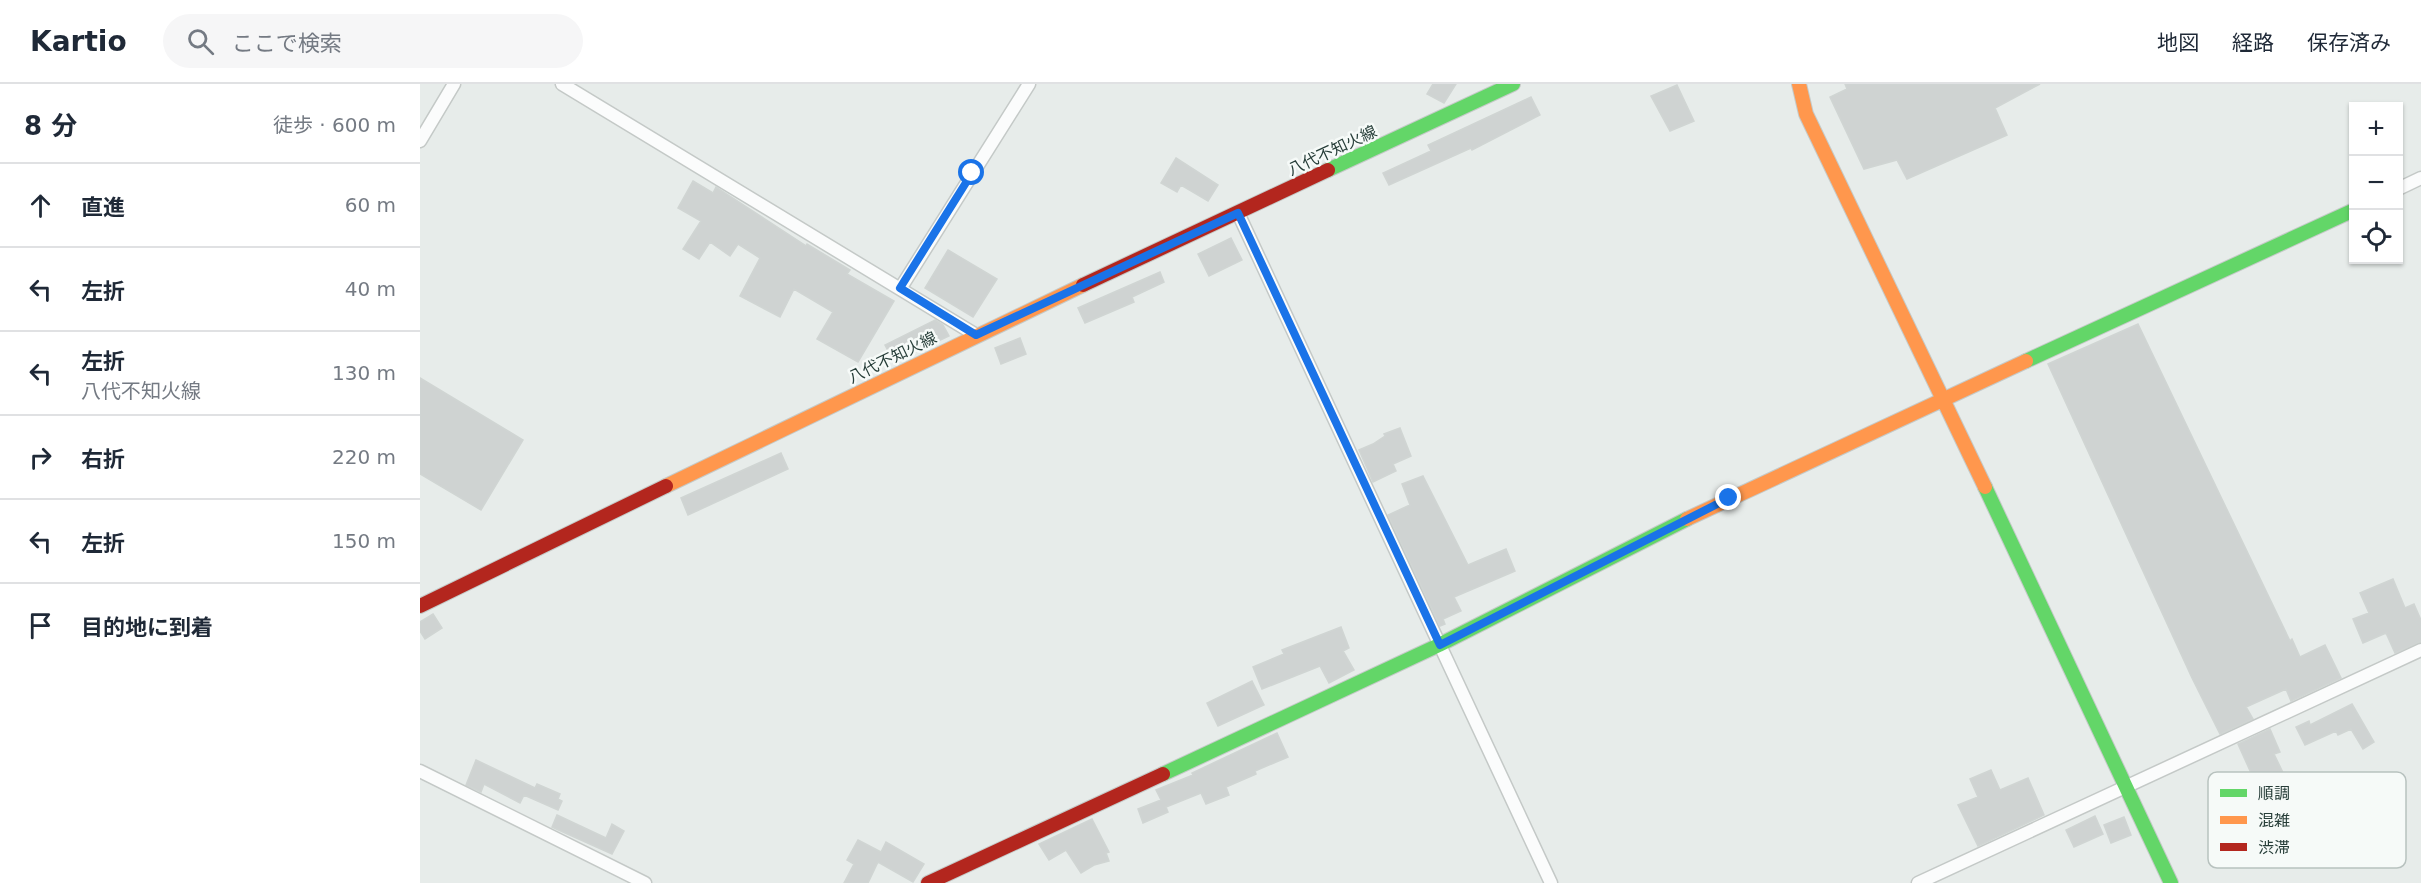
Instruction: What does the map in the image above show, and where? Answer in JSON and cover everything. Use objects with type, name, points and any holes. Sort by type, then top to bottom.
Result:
[{"type":"main road","name":"八代不知火線","points":[[420,606],[976,335],[1513,84]]},
{"type":"main road","points":[[1799,84],[1806,114],[2171,883]]},
{"type":"main road","points":[[928,883],[1440,645],[1729,498],[2349,212]]},
{"type":"street","points":[[420,141],[454,84]]},
{"type":"street","points":[[562,84],[976,335]]},
{"type":"street","points":[[900,288],[1029,84]]},
{"type":"street","points":[[2403,187],[2421,178]]},
{"type":"street","points":[[1238,213],[1551,883]]},
{"type":"street","points":[[1918,883],[2421,650]]},
{"type":"street","points":[[420,771],[645,883]]},
{"type":"building","points":[[1433,84],[1456,84],[1444,103],[1427,94]]},
{"type":"building","points":[[1845,84],[2040,84],[1995,108],[2007,135],[1907,179],[1897,160],[1864,169],[1830,97],[1847,89]]},
{"type":"building","points":[[1677,85],[1694,121],[1670,131],[1651,96]]},
{"type":"building","points":[[1531,97],[1540,115],[1472,150],[1471,148],[1389,185],[1383,173],[1431,151],[1428,145]]},
{"type":"building","points":[[1176,158],[1218,185],[1208,201],[1181,185],[1177,192],[1161,183]]},
{"type":"building","points":[[693,181],[713,193],[716,187],[806,246],[807,244],[850,270],[847,274],[894,301],[858,362],[817,339],[833,312],[794,289],[780,317],[740,296],[760,258],[738,244],[730,256],[710,242],[699,259],[683,249],[701,221],[678,208]]},
{"type":"building","points":[[1231,238],[1242,260],[1209,276],[1198,254]]},
{"type":"building","points":[[948,250],[997,279],[973,317],[925,288]]},
{"type":"building","points":[[1160,272],[1164,282],[1132,297],[1134,302],[1085,323],[1078,308]]},
{"type":"building","points":[[935,320],[943,325],[949,336],[894,362],[885,345]]},
{"type":"building","points":[[2138,324],[2290,641],[2292,639],[2300,657],[2325,645],[2341,678],[2291,701],[2286,689],[2246,707],[2253,719],[2220,734],[2048,364]]},
{"type":"building","points":[[1020,338],[1026,354],[1001,364],[995,348]]},
{"type":"building","points":[[420,378],[523,440],[481,510],[420,474]]},
{"type":"building","points":[[1400,428],[1411,456],[1393,464],[1396,471],[1373,482],[1359,450],[1373,444],[1385,436],[1384,434]]},
{"type":"building","points":[[781,453],[788,469],[688,515],[681,498]]},
{"type":"building","points":[[1423,476],[1468,565],[1506,549],[1515,571],[1454,597],[1461,611],[1443,619],[1445,624],[1440,626],[1388,515],[1410,505],[1402,484]]},
{"type":"building","points":[[2393,579],[2405,608],[2414,604],[2421,620],[2421,642],[2395,653],[2386,633],[2363,643],[2353,619],[2369,613],[2360,593]]},
{"type":"building","points":[[433,614],[442,628],[425,639],[420,631],[420,622]]},
{"type":"building","points":[[1341,627],[1349,648],[1343,651],[1354,670],[1329,683],[1320,666],[1262,689],[1253,667],[1284,654],[1282,650]]},
{"type":"building","points":[[1252,681],[1264,705],[1218,726],[1207,703]]},
{"type":"building","points":[[2352,704],[2374,742],[2363,749],[2351,729],[2338,735],[2336,731],[2305,745],[2296,727],[2309,721],[2310,725]]},
{"type":"building","points":[[2270,729],[2280,752],[2274,754],[2283,772],[2251,772],[2238,744]]},
{"type":"building","points":[[1277,733],[1288,757],[1226,787],[1229,795],[1206,804],[1201,793],[1166,807],[1168,812],[1143,823],[1138,809],[1161,800],[1156,790],[1193,775],[1192,773]]},
{"type":"building","points":[[476,760],[535,788],[537,784],[560,794],[558,799],[562,801],[558,810],[524,795],[520,803],[484,784],[481,792],[466,785]]},
{"type":"building","points":[[1991,770],[2000,790],[2028,778],[2044,815],[1978,846],[1958,805],[1978,797],[1970,779]]},
{"type":"building","points":[[557,815],[606,838],[612,824],[624,831],[612,854],[552,827]]},
{"type":"building","points":[[2095,816],[2103,834],[2074,847],[2066,830]]},
{"type":"building","points":[[2124,817],[2131,835],[2111,843],[2104,825]]},
{"type":"building","points":[[1092,819],[1109,852],[1106,853],[1109,861],[1094,865],[1081,873],[1066,850],[1049,860],[1039,844]]},
{"type":"building","points":[[858,840],[881,852],[886,842],[924,864],[913,882],[878,862],[868,883],[844,883],[854,864],[847,860]]},
{"type":"traffic: fast","points":[[1328,170],[1513,84]]},
{"type":"traffic: fast","points":[[2026,361],[2349,212]]},
{"type":"traffic: fast","points":[[1985,487],[2171,883]]},
{"type":"traffic: fast","points":[[1163,774],[1439,645],[1687,519]]},
{"type":"traffic: slow","points":[[1799,84],[1806,114],[1985,487]]},
{"type":"traffic: slow","points":[[666,486],[1083,285]]},
{"type":"traffic: slow","points":[[1687,519],[2026,361]]},
{"type":"traffic: jam","points":[[1083,285],[1328,170]]},
{"type":"traffic: jam","points":[[420,606],[666,486]]},
{"type":"traffic: jam","points":[[928,883],[1163,774]]},
{"type":"route","points":[[972,173],[900,288],[976,335],[1238,213],[1440,645],[1729,498]]}]
